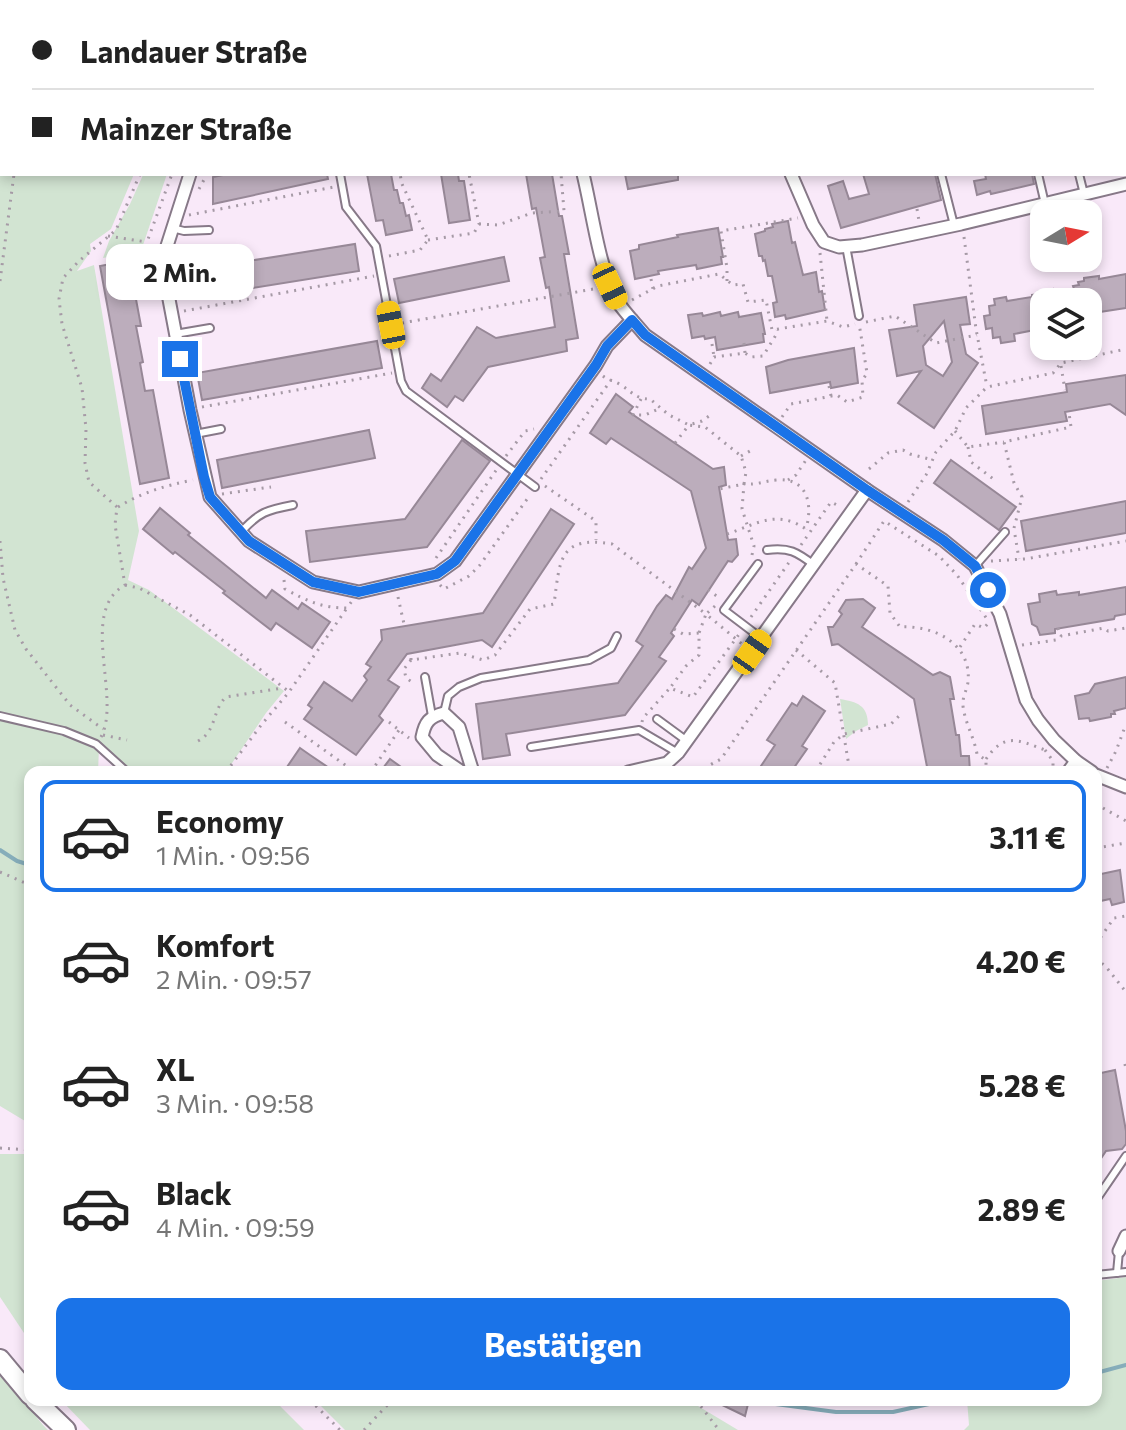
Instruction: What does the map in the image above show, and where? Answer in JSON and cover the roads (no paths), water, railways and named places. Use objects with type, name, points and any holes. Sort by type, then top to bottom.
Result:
[{"type":"main road","points":[[0,1359],[24,1388]]},
{"type":"main road","points":[[41,1406],[66,1430]]},
{"type":"street","points":[[190,176],[178,230],[166,249],[168,294],[181,333],[190,410],[210,497],[249,541],[313,582],[359,592],[437,574],[455,561],[607,346],[632,320]]},
{"type":"street","points":[[583,176],[610,286],[632,320],[645,335],[943,540],[975,566],[1000,614],[1026,700],[1054,740],[1083,766]]},
{"type":"street","points":[[792,176],[813,225],[824,242],[839,247],[862,245],[1030,208]]},
{"type":"street","points":[[1061,200],[1126,184]]},
{"type":"street","points":[[654,766],[667,763],[678,753],[867,490]]},
{"type":"street","points":[[453,766],[437,755],[422,737],[425,723],[438,715],[459,727],[471,766]]},
{"type":"street","points":[[1072,766],[1076,761]]},
{"type":"street","points":[[1102,777],[1126,787]]},
{"type":"street","points":[[1119,1251],[1126,1236]]},
{"type":"lane","points":[[340,176],[346,207],[376,246],[399,372],[406,391],[535,487]]},
{"type":"lane","points":[[942,176],[957,225]]},
{"type":"lane","points":[[1038,176],[1044,200]]},
{"type":"lane","points":[[1080,176],[1084,194]]},
{"type":"lane","points":[[178,230],[209,230]]},
{"type":"lane","points":[[846,246],[859,320]]},
{"type":"lane","points":[[181,333],[210,328]]},
{"type":"lane","points":[[195,434],[221,429]]},
{"type":"lane","points":[[241,532],[261,513],[293,505]]},
{"type":"lane","points":[[975,566],[1005,532]]},
{"type":"lane","points":[[767,550],[783,548],[796,552],[814,565]]},
{"type":"lane","points":[[755,562],[724,610],[761,638]]},
{"type":"lane","points":[[438,715],[448,696],[459,687],[481,678],[589,660],[611,648],[617,636]]},
{"type":"lane","points":[[425,677],[438,715]]},
{"type":"lane","points":[[0,716],[64,731],[96,744],[120,766]]},
{"type":"lane","points":[[657,719],[687,741]]},
{"type":"lane","points":[[531,747],[639,730],[678,753]]},
{"type":"lane","points":[[1102,1191],[1126,1156]]},
{"type":"lane","points":[[1117,1273],[1119,1251]]},
{"type":"lane","points":[[1102,1274],[1126,1272]]},
{"type":"waterway","points":[[0,850],[24,863]]},
{"type":"waterway","points":[[1102,1371],[1126,1365]]},
{"type":"waterway","points":[[791,1406],[836,1412],[893,1412],[920,1406]]}]
